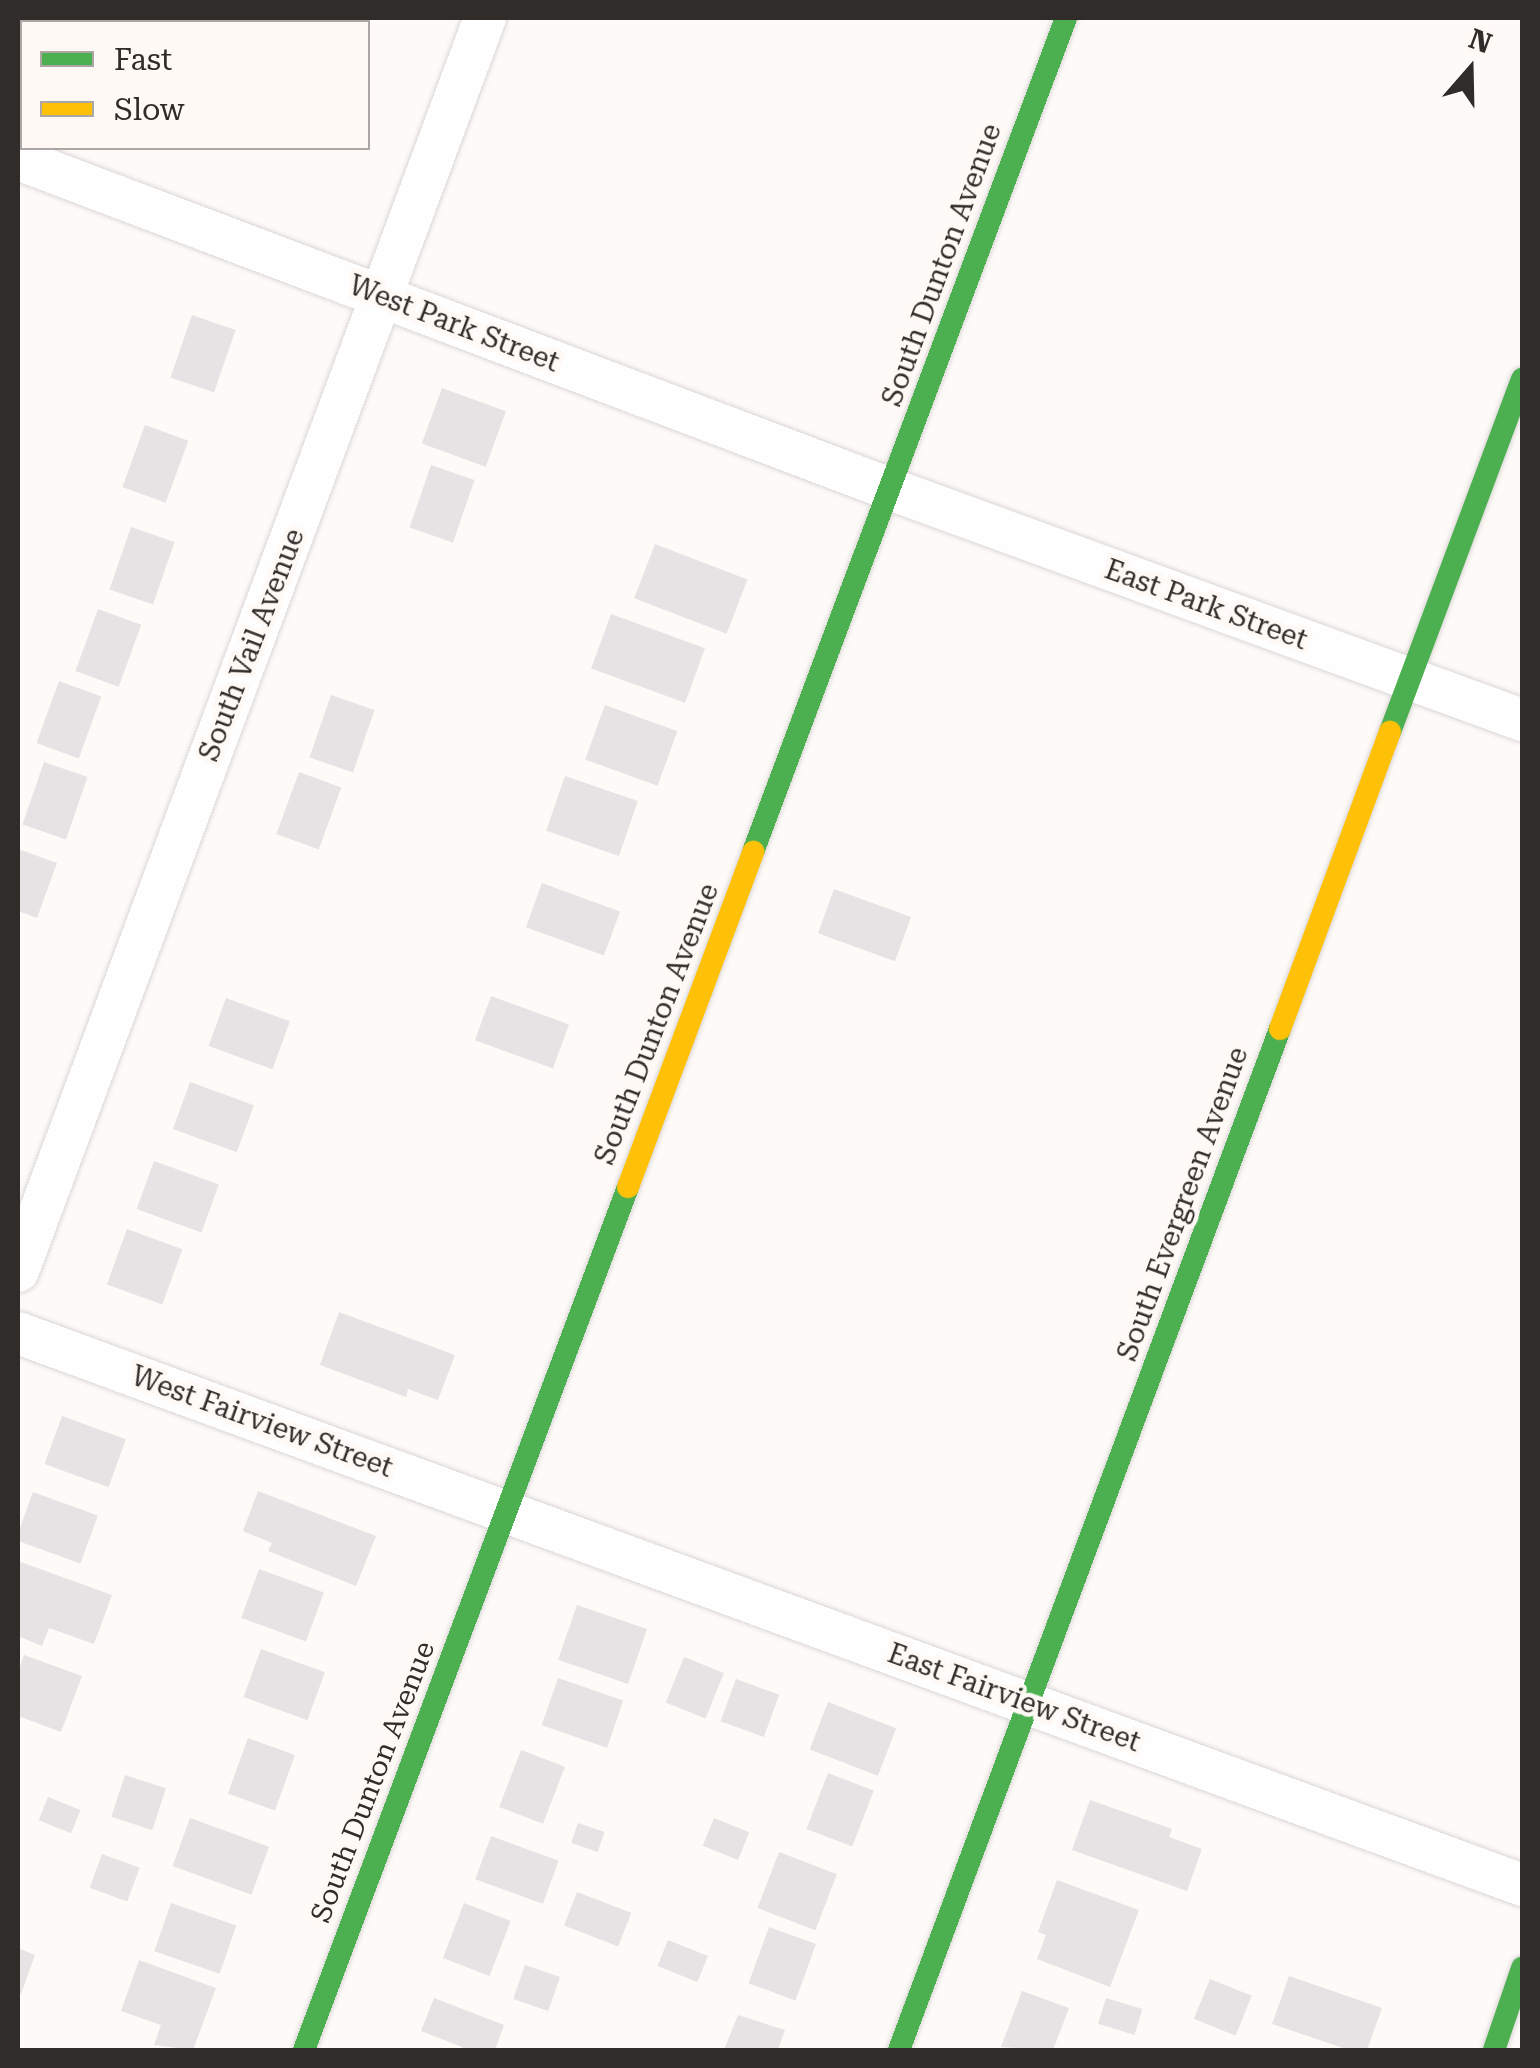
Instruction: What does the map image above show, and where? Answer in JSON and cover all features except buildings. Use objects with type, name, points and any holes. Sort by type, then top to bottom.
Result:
[{"type":"street","name":"South Vail Avenue","points":[[18,1271],[485,18]]},
{"type":"street","name":"South Dunton Avenue","points":[[304,2050],[1066,18]]},
{"type":"street","name":"West Park Street","points":[[18,159],[890,489]]},
{"type":"street","name":"South Evergreen Avenue","points":[[898,2050],[1522,379]]},
{"type":"street","name":"East Park Street","points":[[890,489],[1522,720]]},
{"type":"street","name":"West Fairview Street","points":[[18,1333],[506,1511]]},
{"type":"street","name":"East Fairview Street","points":[[506,1511],[1522,1885]]},
{"type":"street","points":[[1494,2050],[1522,1968]]},
{"type":"traffic: fast","points":[[753,852],[1066,18]]},
{"type":"traffic: fast","points":[[1390,732],[1522,379]]},
{"type":"traffic: fast","points":[[899,2050],[1280,1029]]},
{"type":"traffic: fast","points":[[304,2050],[628,1187]]},
{"type":"traffic: fast","points":[[1494,2050],[1522,1968]]},
{"type":"traffic: slow","points":[[1280,1029],[1390,732]]},
{"type":"traffic: slow","points":[[628,1187],[753,852]]}]
